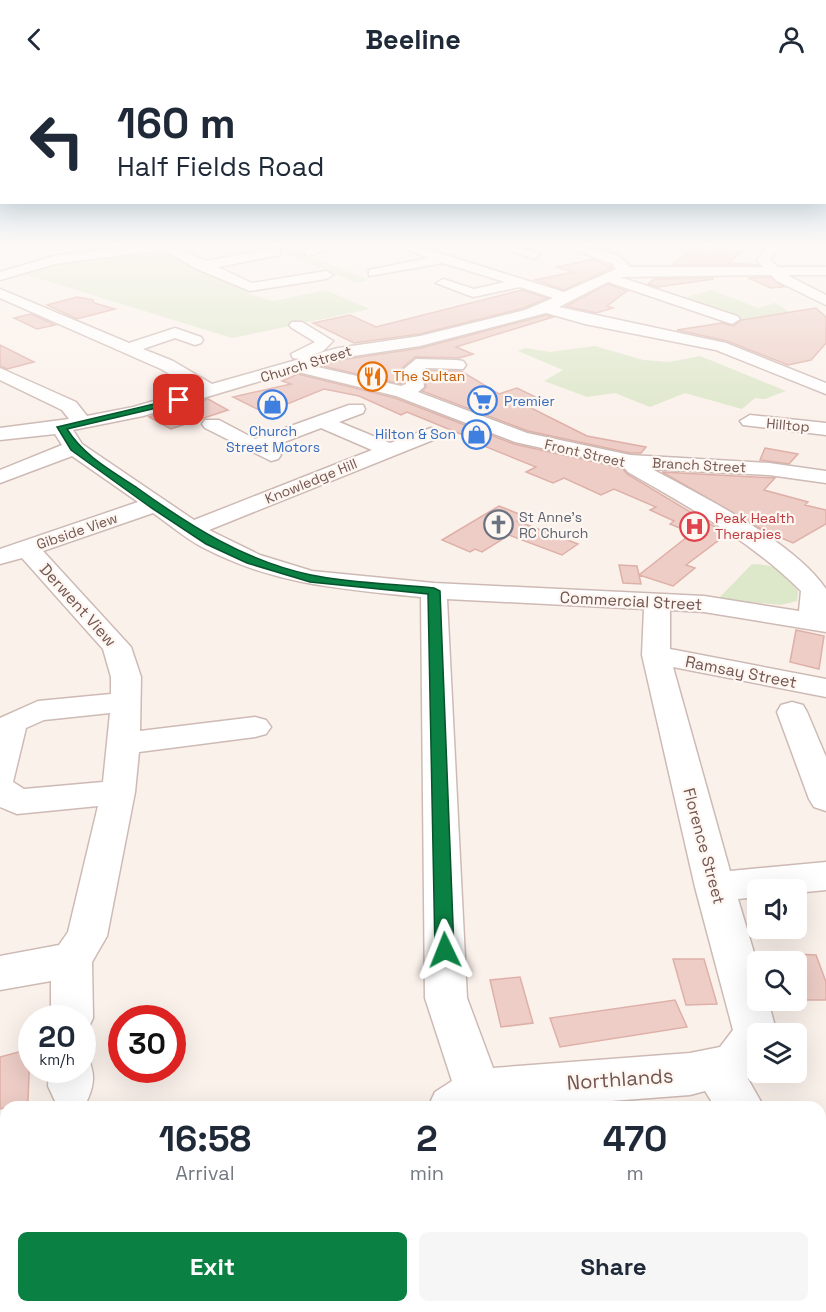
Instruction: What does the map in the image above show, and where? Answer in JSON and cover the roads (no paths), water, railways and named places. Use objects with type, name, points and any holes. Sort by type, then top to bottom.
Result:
[{"type":"street","points":[[15,305],[167,365],[211,391]]},
{"type":"street","name":"Church Street","points":[[0,434],[61,427],[136,412],[355,349],[405,344],[553,305]]},
{"type":"street","points":[[688,305],[732,319]]},
{"type":"street","points":[[548,307],[585,319],[720,346],[826,389]]},
{"type":"street","points":[[670,313],[698,308]]},
{"type":"street","points":[[189,378],[294,356],[317,348],[325,341],[297,325]]},
{"type":"street","points":[[128,348],[175,333],[195,340]]},
{"type":"street","points":[[405,344],[422,363]]},
{"type":"street","points":[[402,392],[415,387],[413,369],[422,363],[457,365]]},
{"type":"street","name":"Front Street","points":[[297,367],[402,392],[509,435],[630,461],[635,468],[748,531],[792,567],[814,590],[819,622]]},
{"type":"street","points":[[0,373],[69,406],[82,423]]},
{"type":"street","points":[[212,424],[262,451],[349,406],[375,417]]},
{"type":"street","name":"Hilltop","points":[[750,421],[826,429]]},
{"type":"street","points":[[320,422],[388,450]]},
{"type":"street","points":[[0,477],[74,448],[61,427]]},
{"type":"street","name":"Knowledge Hill","points":[[191,529],[431,434]]},
{"type":"street","points":[[659,443],[742,459],[769,469],[826,477]]},
{"type":"street","name":"Commercial Street","points":[[74,448],[153,505],[209,541],[251,560],[310,578],[434,591],[724,606],[819,622]]},
{"type":"street","name":"Branch Street","points":[[630,461],[769,469]]},
{"type":"street","name":"Gibside View","points":[[13,553],[153,505]]},
{"type":"street","name":"Derwent View","points":[[13,553],[117,647],[126,677],[124,743],[118,792],[87,936],[72,960]]},
{"type":"street","points":[[792,567],[826,566]]},
{"type":"street","points":[[434,591],[446,998],[465,1098]]},
{"type":"street","name":"Florence Street","points":[[657,601],[656,655],[714,887],[756,1035],[734,1064],[715,1068]]},
{"type":"street","name":"Ramsay Street","points":[[656,655],[826,688]]},
{"type":"street","points":[[0,776],[12,723],[38,711],[124,702]]},
{"type":"street","points":[[792,712],[826,799]]},
{"type":"street","points":[[124,743],[255,727]]},
{"type":"street","points":[[0,789],[17,802],[118,792]]},
{"type":"street","points":[[714,887],[826,876]]},
{"type":"street","points":[[0,973],[72,960],[72,1005]]},
{"type":"street","points":[[715,1068],[737,1101]]},
{"type":"street","name":"Northlands","points":[[465,1098],[690,1074],[715,1068]]},
{"type":"place","name":"The Sultan","points":[[372,376]]},
{"type":"place","name":"Premier","points":[[483,401]]},
{"type":"place","name":"Church Street Motors","points":[[273,404]]},
{"type":"place","name":"Hilton & Son","points":[[477,434]]},
{"type":"place","name":"St Anne's RC Church","points":[[498,525]]},
{"type":"place","name":"Peak Health Therapies","points":[[694,526]]}]
